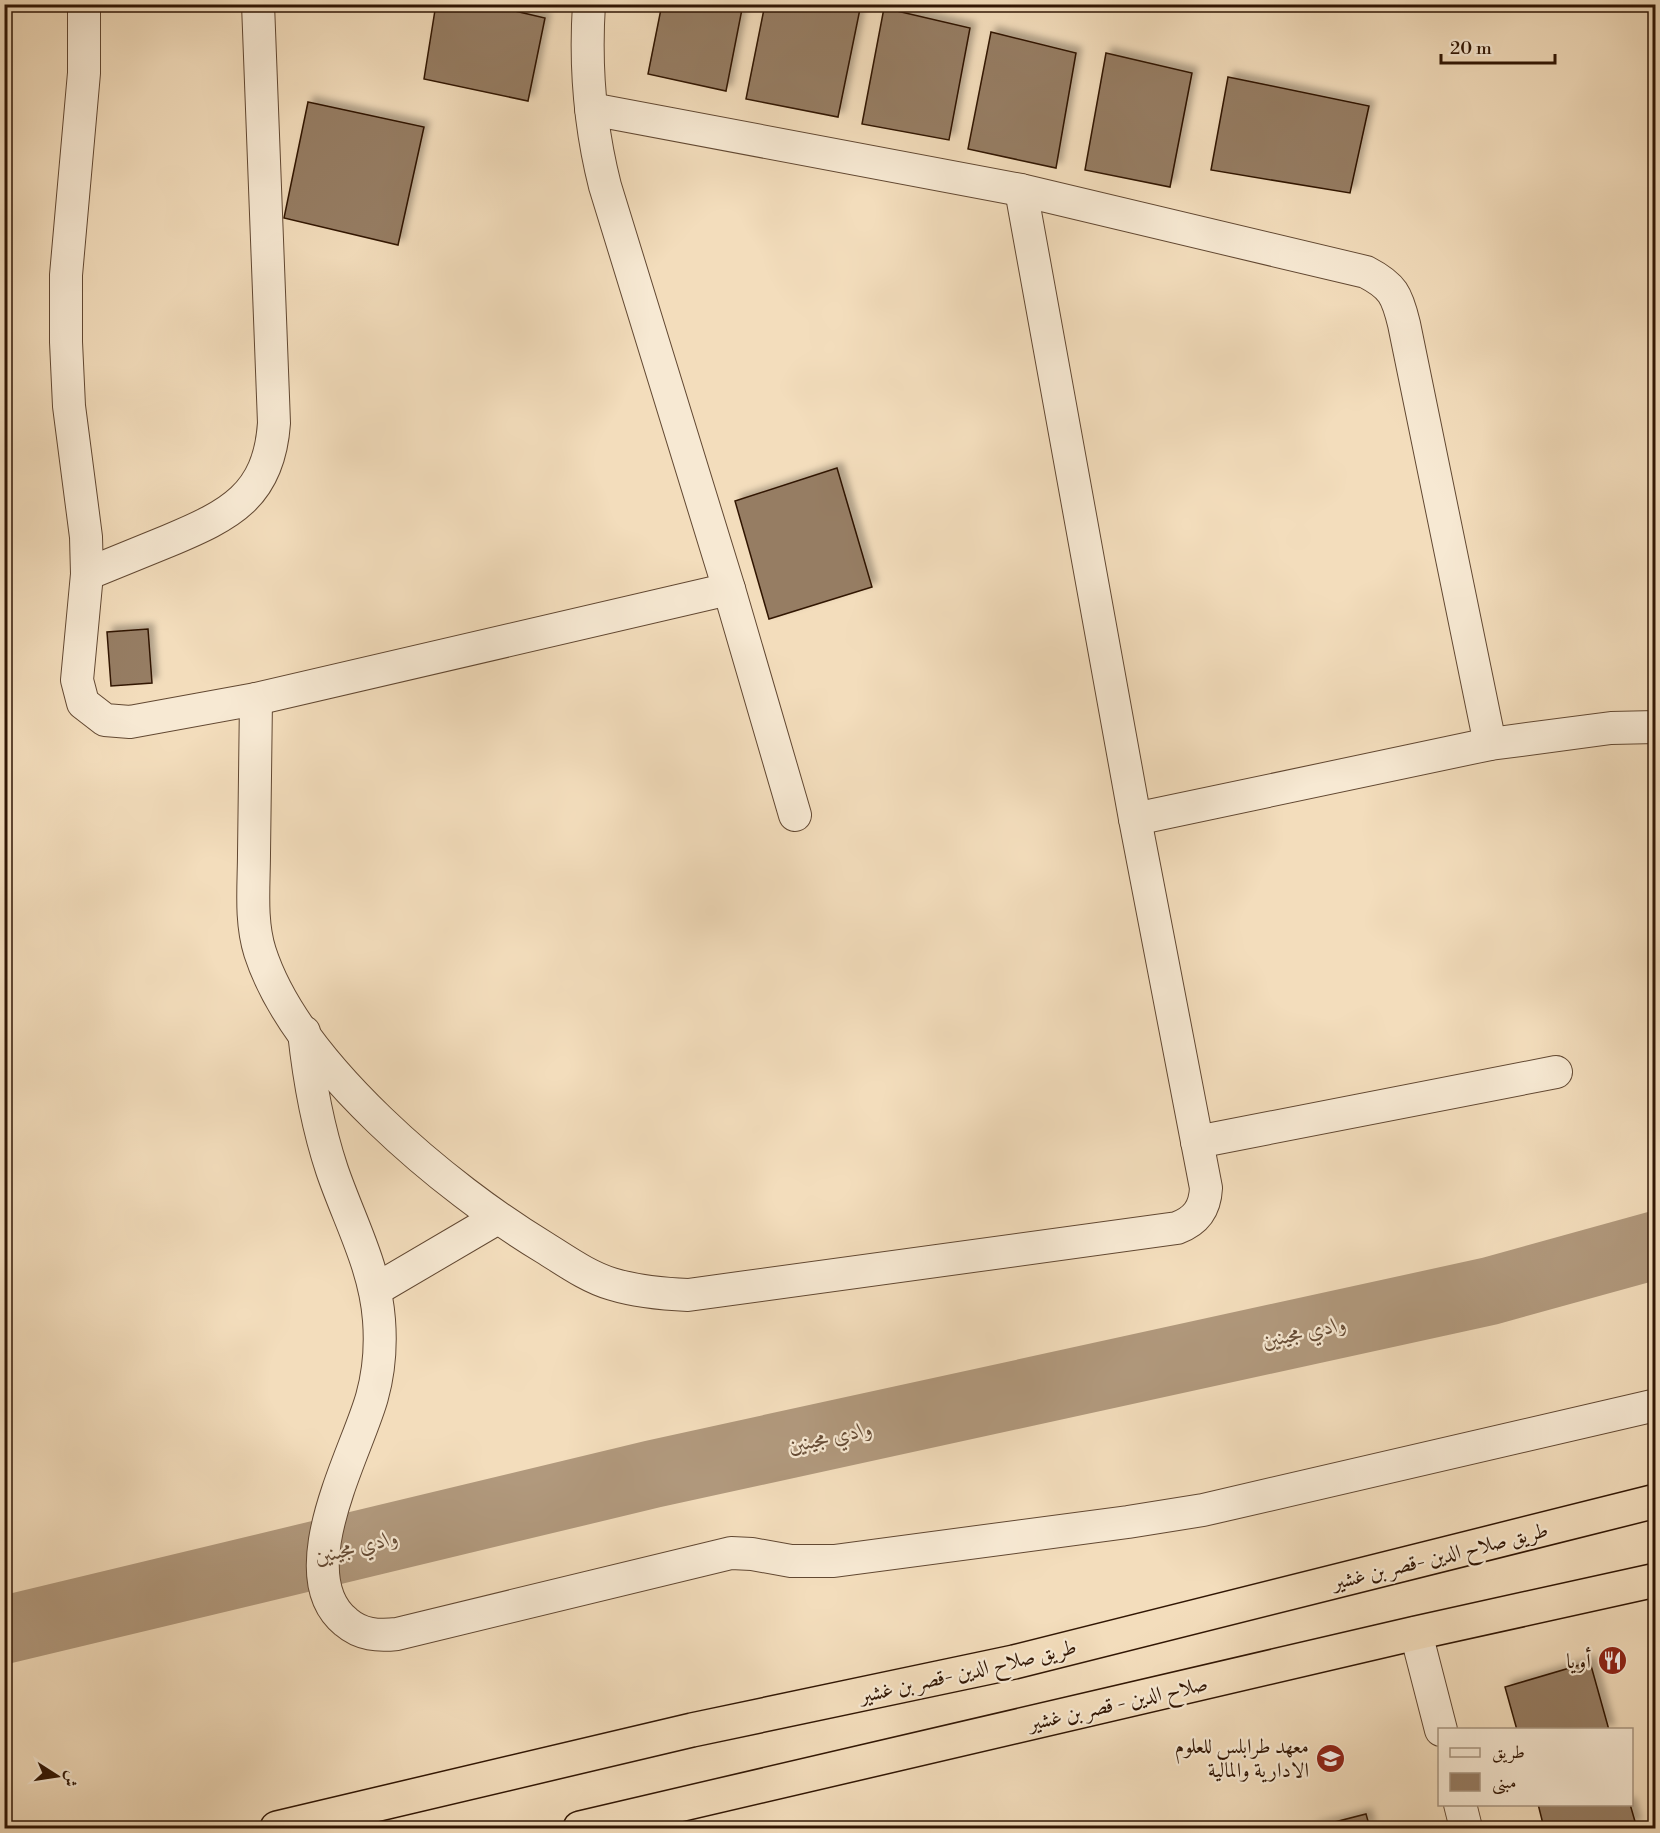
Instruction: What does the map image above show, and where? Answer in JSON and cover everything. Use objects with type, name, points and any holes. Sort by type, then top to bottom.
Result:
[{"type":"highway","name":"طريق صلاح الدين -قصر بن غشير","points":[[277,1828],[692,1730],[1014,1662],[1656,1502]]},
{"type":"highway","name":"صلاح الدين - قصر بن غشير","points":[[580,1828],[1416,1633],[1656,1580]]},
{"type":"street","points":[[87,574],[224,516],[251,491],[269,459],[274,423],[258,4]]},
{"type":"street","points":[[589,4],[591,109],[596,148],[605,186],[729,589],[795,815]]},
{"type":"street","points":[[85,5],[79,140],[66,275],[69,406],[86,537],[87,574],[77,680],[83,703],[105,720],[130,722],[256,699],[729,589]]},
{"type":"street","points":[[591,109],[1021,190],[1366,272],[1386,282],[1398,300],[1404,324],[1490,744]]},
{"type":"street","points":[[256,699],[254,908],[260,951],[277,990],[303,1031],[338,1077],[373,1115],[496,1219],[579,1269],[611,1284],[651,1293],[688,1295],[1177,1228],[1194,1220],[1205,1200],[1197,1142],[1135,819],[1021,190]]},
{"type":"street","points":[[1135,819],[1490,744],[1611,728],[1656,727]]},
{"type":"street","points":[[303,1031],[312,1093],[321,1132],[333,1171],[360,1236],[375,1290],[379,1320],[378,1371],[372,1398],[338,1486],[326,1536],[325,1587],[330,1602],[338,1616],[365,1633],[381,1636],[397,1634],[731,1553],[791,1561],[834,1561],[1037,1535],[1203,1510],[1656,1405]]},
{"type":"street","points":[[1197,1142],[1556,1072]]},
{"type":"street","points":[[375,1290],[496,1219]]},
{"type":"street","points":[[1416,1633],[1440,1728]]},
{"type":"street","points":[[1460,1806],[1466,1828]]},
{"type":"building","points":[[436,4],[485,4],[545,18],[528,101],[424,79]]},
{"type":"building","points":[[662,4],[743,4],[726,91],[648,74]]},
{"type":"building","points":[[765,4],[861,4],[838,117],[746,99]]},
{"type":"building","points":[[884,8],[970,28],[949,140],[862,124]]},
{"type":"building","points":[[991,32],[1076,53],[1056,168],[968,149]]},
{"type":"building","points":[[1106,53],[1192,73],[1170,187],[1085,170]]},
{"type":"building","points":[[1228,77],[1369,106],[1350,193],[1211,170]]},
{"type":"building","points":[[308,102],[424,127],[398,245],[284,218]]},
{"type":"building","points":[[837,468],[872,587],[769,619],[735,501]]},
{"type":"building","points":[[148,629],[152,683],[111,686],[107,632]]},
{"type":"building","points":[[1590,1662],[1608,1728],[1516,1728],[1505,1687]]},
{"type":"building","points":[[1538,1806],[1631,1806],[1636,1825],[1623,1828],[1544,1828]]},
{"type":"building","points":[[1366,1814],[1370,1828],[1311,1828]]},
{"type":"waterway","name":"وادي مجينين","points":[[4,1630],[653,1474],[1490,1291],[1656,1245]]},
{"type":"place","name":"أويا","points":[[1612,1661]]},
{"type":"place","name":"معهد طرابلس للعلوم الادارية والمالية","points":[[1330,1758]]}]
